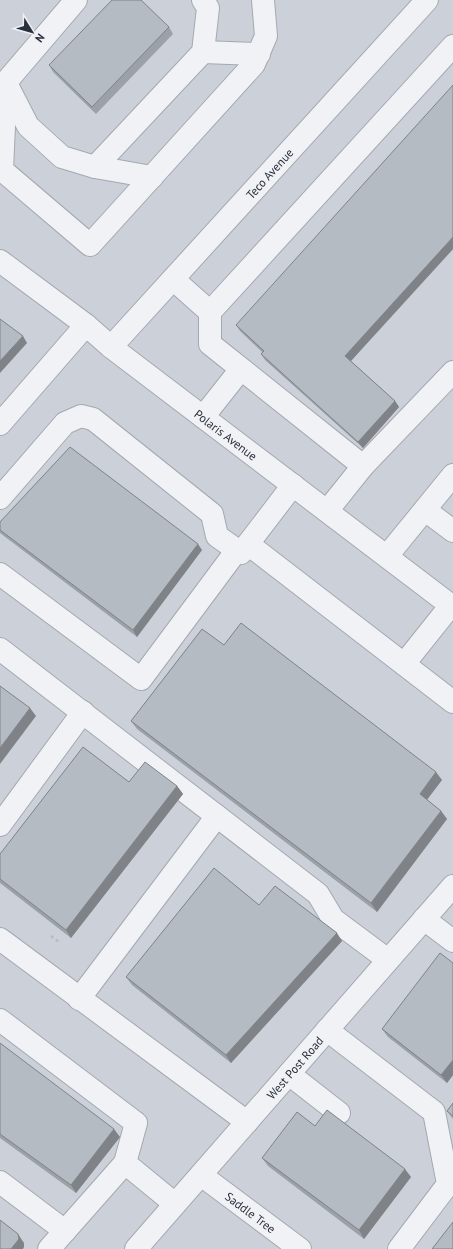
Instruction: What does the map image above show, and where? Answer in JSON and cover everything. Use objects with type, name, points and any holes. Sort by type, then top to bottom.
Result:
[{"type":"street","points":[[76,0],[6,82],[2,170],[90,245],[254,64],[266,36],[263,0]]},
{"type":"street","points":[[95,167],[202,52],[208,8],[203,0]]},
{"type":"street","name":"Teco Avenue","points":[[111,347],[427,0]]},
{"type":"street","points":[[363,466],[210,344],[210,312],[453,46]]},
{"type":"street","points":[[202,52],[259,54]]},
{"type":"street","points":[[6,82],[28,126],[62,157],[95,167],[152,177]]},
{"type":"street","name":"Polaris Avenue","points":[[0,261],[86,325],[111,347],[452,606]]},
{"type":"street","points":[[173,279],[210,312]]},
{"type":"street","points":[[0,424],[86,325]]},
{"type":"street","points":[[203,417],[241,369]]},
{"type":"street","points":[[327,511],[363,466],[453,372]]},
{"type":"street","points":[[0,498],[65,423],[81,416],[93,419],[212,514],[217,536],[243,547],[404,664],[453,702]]},
{"type":"street","points":[[387,556],[453,475]]},
{"type":"street","points":[[0,574],[141,679],[293,485]]},
{"type":"street","points":[[425,510],[453,531]]},
{"type":"street","points":[[404,664],[452,606]]},
{"type":"street","points":[[0,649],[318,894],[333,919],[388,960]]},
{"type":"street","points":[[0,825],[83,712]]},
{"type":"street","points":[[79,999],[217,816]]},
{"type":"street","name":"West Post Road","points":[[136,1249],[453,886]]},
{"type":"street","points":[[424,919],[453,941]]},
{"type":"street","points":[[0,939],[247,1122]]},
{"type":"street","points":[[0,1020],[136,1123],[125,1163],[49,1249]]},
{"type":"street","points":[[327,1030],[434,1112],[450,1183],[399,1249]]},
{"type":"street","points":[[289,1074],[339,1113]]},
{"type":"street","points":[[125,1163],[175,1204]]},
{"type":"street","name":"Saddle Tree","points":[[201,1175],[300,1249]]},
{"type":"street","points":[[0,1182],[65,1231]]},
{"type":"path","points":[[51,936],[59,942]]},
{"type":"shaded area","points":[[0,0],[453,0],[453,1249],[0,1249]]},
{"type":"building","points":[[112,0],[141,0],[169,27],[92,107],[49,65]]},
{"type":"building","points":[[453,85],[453,237],[345,356],[395,401],[358,442],[261,354],[264,351],[236,325]]},
{"type":"building","points":[[0,319],[23,336],[0,361]]},
{"type":"building","points":[[70,447],[198,544],[133,630],[0,530],[0,522]]},
{"type":"building","points":[[241,623],[436,772],[420,794],[441,811],[371,903],[131,721],[202,629],[224,645]]},
{"type":"building","points":[[0,686],[30,708],[0,748]]},
{"type":"building","points":[[83,747],[129,782],[145,762],[177,786],[66,930],[0,879],[0,854]]},
{"type":"building","points":[[214,868],[259,905],[275,886],[337,933],[226,1055],[126,977]]},
{"type":"building","points":[[440,953],[453,963],[453,1060],[441,1075],[382,1029]]},
{"type":"building","points":[[0,1043],[114,1129],[71,1185],[0,1134]]},
{"type":"building","points":[[453,1103],[453,1116],[447,1111]]},
{"type":"building","points":[[327,1110],[405,1169],[359,1230],[262,1158],[297,1112],[315,1126]]},
{"type":"building","points":[[0,1220],[18,1234],[19,1239],[11,1249],[0,1249]]},
{"type":"building","points":[[453,1222],[453,1249],[432,1249]]}]
